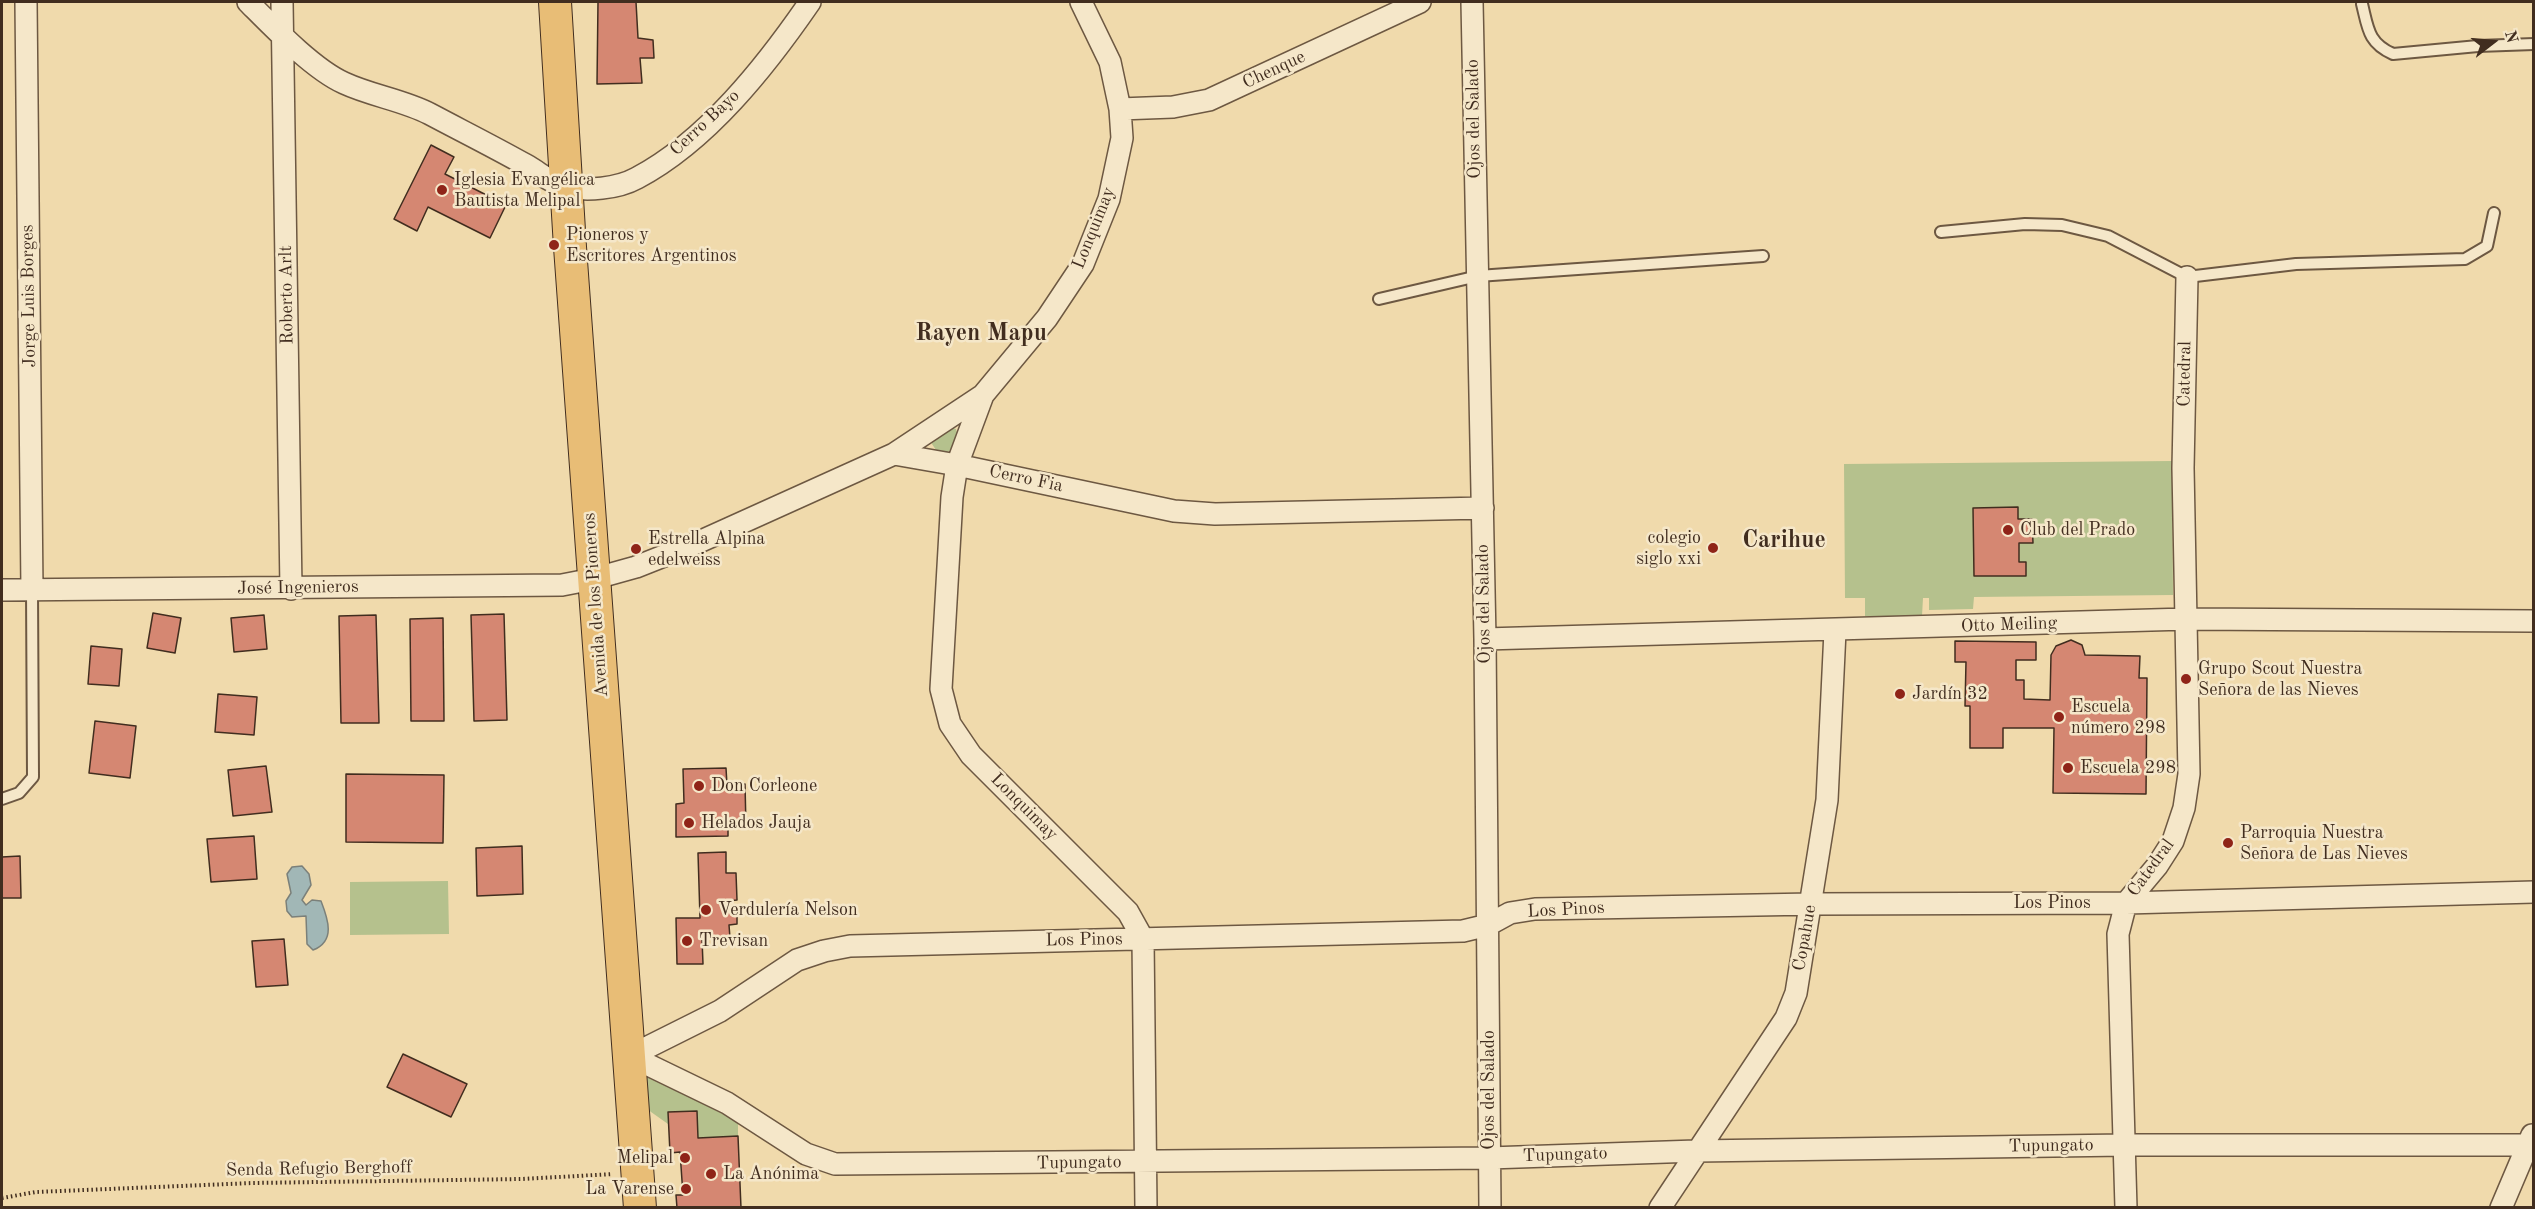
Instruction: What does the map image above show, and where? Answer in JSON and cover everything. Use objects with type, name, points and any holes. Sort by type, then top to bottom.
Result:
[{"type":"main road","name":"Avenida de los Pioneros","points":[[555,2],[565,186],[640,1208]]},
{"type":"street","name":"Jorge Luis Borges","points":[[26,2],[32,590]]},
{"type":"street","points":[[248,2],[283,36],[344,83],[396,99],[426,112],[528,166],[549,180],[565,186]]},
{"type":"street","name":"Roberto Arlt","points":[[282,2],[291,589]]},
{"type":"street","name":"Cerro Bayo","points":[[565,186],[590,188],[613,186],[635,179],[662,162],[713,121],[737,96],[773,53],[810,2]]},
{"type":"street","name":"Lonquimay","points":[[894,454],[982,395],[1047,318],[1083,264],[1108,199],[1122,138],[1120,109],[1110,62],[1081,2]]},
{"type":"street","name":"Chenque","points":[[1120,109],[1173,107],[1209,100],[1420,2]]},
{"type":"street","name":"Ojos del Salado","points":[[1472,2],[1485,639],[1490,1208]]},
{"type":"street","name":"Catedral","points":[[2126,1208],[2118,934],[2126,903],[2157,867],[2173,841],[2184,808],[2189,774],[2183,468],[2187,277]]},
{"type":"street","name":"Lonquimay","points":[[982,395],[957,465],[952,497],[941,688],[950,724],[971,755],[1128,912],[1143,939],[1146,1208]]},
{"type":"street","points":[[593,579],[636,567],[699,542],[894,454]]},
{"type":"street","name":"Cerro Fia","points":[[894,454],[1174,511],[1215,514],[1483,508]]},
{"type":"street","name":"José Ingenieros","points":[[2,590],[562,585],[593,579]]},
{"type":"street","name":"Otto Meiling","points":[[1485,639],[1835,631],[2186,619],[2534,621]]},
{"type":"street","name":"Copahue","points":[[1660,1208],[1786,1017],[1796,993],[1827,800],[1835,631]]},
{"type":"street","name":"Los Pinos","points":[[630,1056],[720,1011],[797,960],[824,951],[850,946],[1463,931],[1488,925],[1510,914],[1534,909],[1812,904],[2126,903],[2534,892]]},
{"type":"street","name":"Tupungato","points":[[630,1056],[727,1103],[806,1154],[836,1164],[1145,1163],[1489,1158],[1696,1151],[2531,1138]]},
{"type":"street","points":[[2501,1208],[2531,1138]]},
{"type":"lane","points":[[2362,4],[2371,38],[2380,48],[2393,54],[2478,46],[2534,44]]},
{"type":"lane","points":[[1941,232],[2025,224],[2062,225],[2108,236],[2187,277],[2296,264],[2464,259],[2487,246],[2494,213]]},
{"type":"lane","points":[[1379,299],[1478,276],[1763,256]]},
{"type":"lane","points":[[2,799],[20,793],[33,777],[32,590]]},
{"type":"path","name":"Senda Refugio Berghoff","points":[[2,1198],[36,1192],[240,1183],[522,1179],[638,1172]]},
{"type":"green space","points":[[953,428],[957,433],[955,445],[948,452],[936,450],[931,438]]},
{"type":"green space","name":"Club del Prado","points":[[2172,461],[2173,595],[1974,597],[1973,609],[1929,610],[1929,598],[1923,598],[1922,616],[1865,616],[1865,598],[1845,598],[1844,464]]},
{"type":"green space","points":[[448,881],[449,934],[350,935],[350,882]]},
{"type":"green space","points":[[649,1077],[706,1100],[713,1109],[738,1121],[738,1136],[698,1138],[696,1111],[668,1112],[668,1124],[644,1107],[646,1078]]},
{"type":"shaded area","points":[[302,866],[309,874],[311,885],[302,900],[306,905],[312,900],[321,901],[328,922],[325,941],[313,950],[307,944],[306,916],[292,917],[287,911],[286,901],[291,893],[287,874],[292,867]]},
{"type":"building","points":[[598,2],[636,2],[638,38],[653,40],[654,58],[640,58],[642,83],[597,84]]},
{"type":"building","name":"Iglesia Evangélica Bautista Melipal","points":[[431,145],[454,157],[445,174],[506,205],[490,238],[428,207],[417,231],[394,219]]},
{"type":"building","points":[[2018,507],[2018,519],[2032,519],[2033,543],[2019,543],[2019,562],[2026,562],[2026,576],[1974,576],[1973,508]]},
{"type":"building","points":[[153,613],[181,618],[175,653],[147,648]]},
{"type":"building","points":[[504,614],[507,720],[474,721],[471,615]]},
{"type":"building","points":[[264,615],[267,649],[234,652],[231,618]]},
{"type":"building","points":[[376,615],[379,723],[341,723],[339,616]]},
{"type":"building","points":[[443,618],[444,721],[411,721],[410,619]]},
{"type":"building","name":"Escuela número 298","points":[[2071,640],[2082,645],[2085,655],[2140,656],[2139,678],[2147,678],[2146,794],[2053,793],[2054,728],[2003,728],[2003,748],[1970,748],[1970,706],[1965,706],[1966,662],[1955,662],[1955,641],[2036,642],[2036,660],[2016,660],[2016,680],[2024,680],[2024,699],[2050,700],[2051,655],[2056,646]]},
{"type":"building","points":[[91,646],[122,649],[119,686],[88,684]]},
{"type":"building","points":[[218,694],[257,697],[254,735],[215,732]]},
{"type":"building","points":[[95,721],[136,726],[130,778],[89,773]]},
{"type":"building","points":[[266,766],[272,812],[233,816],[228,770]]},
{"type":"building","points":[[726,768],[727,785],[745,784],[746,827],[728,828],[728,836],[676,837],[676,804],[684,803],[683,769]]},
{"type":"building","points":[[346,774],[444,775],[443,843],[346,842]]},
{"type":"building","points":[[254,836],[257,879],[211,882],[207,839]]},
{"type":"building","points":[[522,846],[523,894],[477,896],[476,848]]},
{"type":"building","points":[[726,852],[726,873],[736,873],[737,900],[727,901],[727,911],[737,911],[737,924],[729,925],[730,938],[702,939],[703,964],[677,964],[676,918],[700,918],[698,853]]},
{"type":"building","points":[[20,856],[21,898],[2,898],[2,857]]},
{"type":"building","points":[[284,939],[288,985],[256,987],[252,941]]},
{"type":"building","points":[[403,1054],[467,1084],[451,1117],[387,1087]]},
{"type":"building","name":"La Anónima","points":[[697,1111],[698,1138],[738,1136],[741,1208],[677,1208],[676,1195],[683,1195],[680,1152],[670,1153],[668,1112]]},
{"type":"place","name":"Iglesia Evangélica Bautista Melipal","points":[[442,190]]},
{"type":"place","name":"Pioneros y Escritores Argentinos","points":[[554,245]]},
{"type":"place","name":"Club del Prado","points":[[2008,530]]},
{"type":"place","name":"colegio siglo xxi","points":[[1713,548]]},
{"type":"place","name":"Estrella Alpina edelweiss","points":[[636,549]]},
{"type":"place","name":"Grupo Scout Nuestra Señora de las Nieves","points":[[2186,679]]},
{"type":"place","name":"Jardín 32","points":[[1900,694]]},
{"type":"place","name":"Escuela número 298","points":[[2059,717]]},
{"type":"place","name":"Escuela 298","points":[[2068,768]]},
{"type":"place","name":"Don Corleone","points":[[699,786]]},
{"type":"place","name":"Helados Jauja","points":[[689,823]]},
{"type":"place","name":"Parroquia Nuestra Señora de Las Nieves","points":[[2228,843]]},
{"type":"place","name":"Verdulería Nelson","points":[[706,910]]},
{"type":"place","name":"Trevisan","points":[[687,941]]},
{"type":"place","name":"Melipal","points":[[685,1158]]},
{"type":"place","name":"La Anónima","points":[[711,1174]]},
{"type":"place","name":"La Varense","points":[[686,1189]]},
{"type":"district","name":"Rayen Mapu","points":[[981,334]]},
{"type":"district","name":"Carihue","points":[[1784,541]]}]
